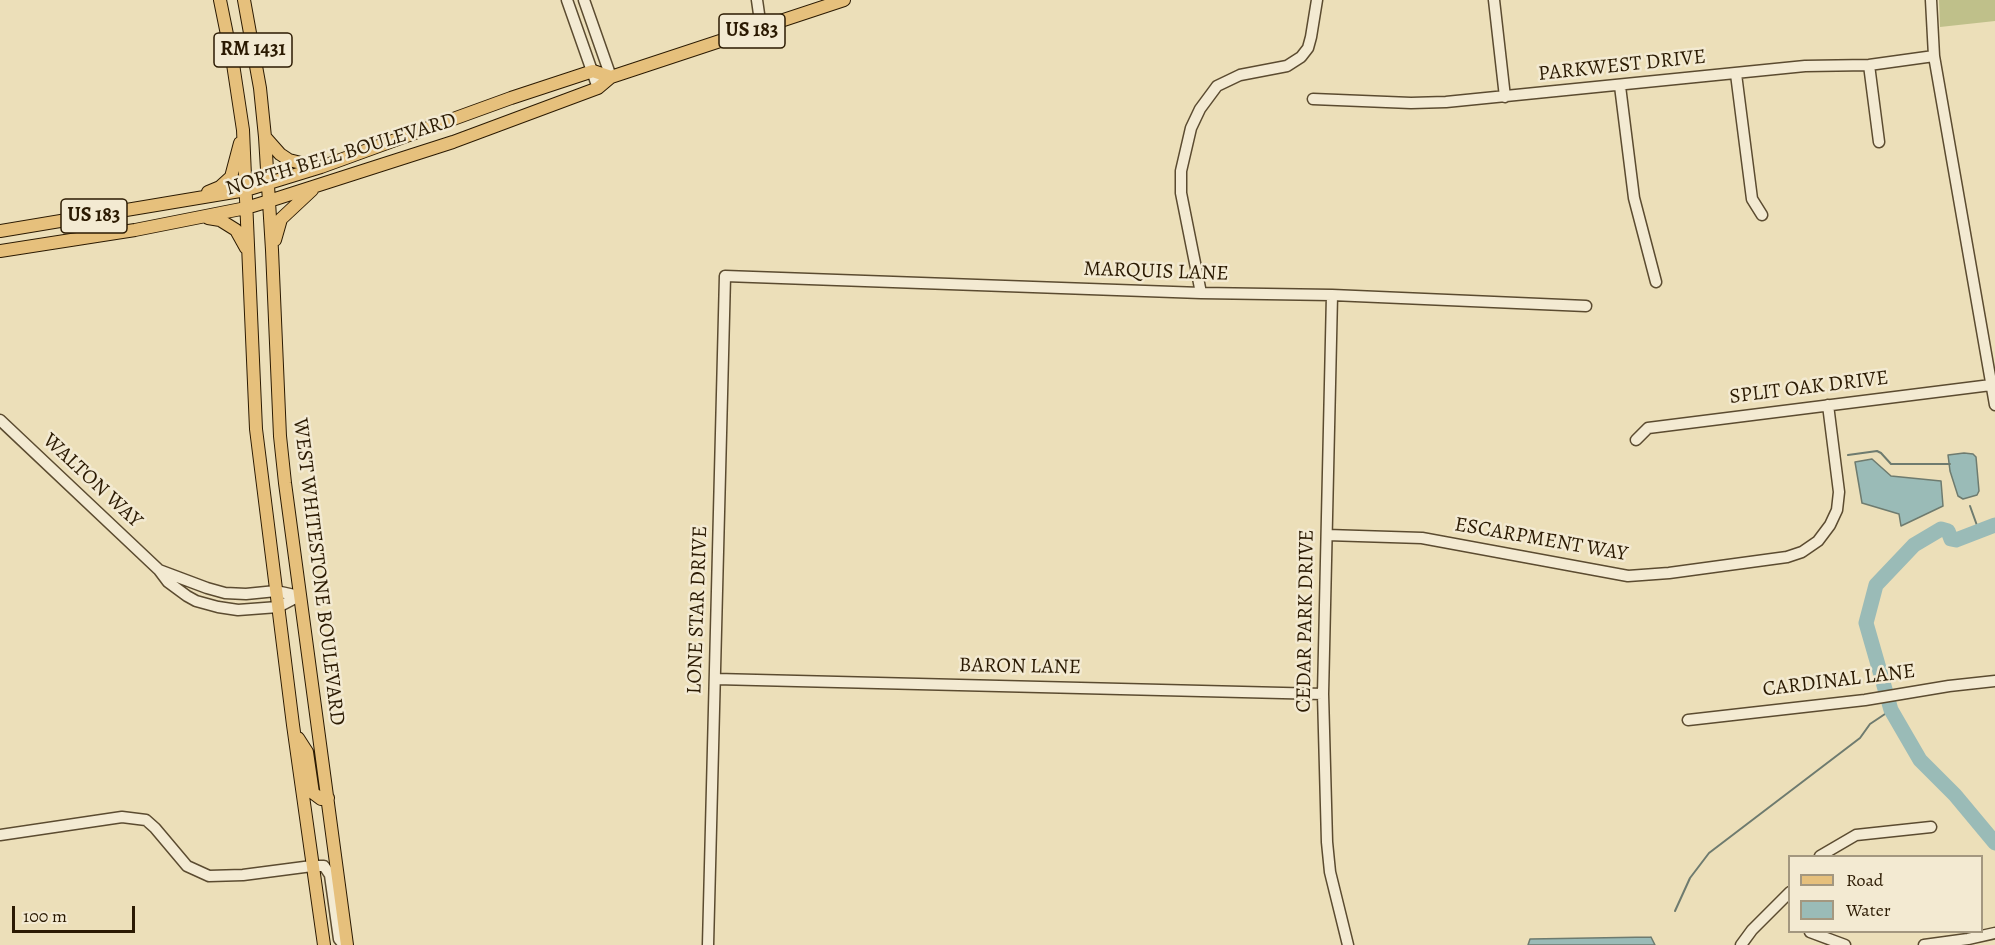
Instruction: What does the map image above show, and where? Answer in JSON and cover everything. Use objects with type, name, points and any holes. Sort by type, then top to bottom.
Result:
[{"type":"main road","name":"RM 1431","points":[[220,0],[243,130],[246,208]]},
{"type":"main road","name":"RM 1431","points":[[244,0],[260,88],[269,201]]},
{"type":"main road","name":"NORTH BELL BOULEVARD","points":[[0,251],[108,234],[246,208],[453,142],[598,88],[611,77],[844,0]]},
{"type":"main road","points":[[593,71],[611,77]]},
{"type":"main road","name":"NORTH BELL BOULEVARD","points":[[0,231],[246,190],[321,167],[593,71]]},
{"type":"main road","points":[[188,200],[220,187],[231,177],[243,130]]},
{"type":"main road","points":[[265,138],[280,154],[296,163],[321,167]]},
{"type":"main road","points":[[272,250],[281,219],[316,187]]},
{"type":"main road","name":"WEST WHITESTONE BOULEVARD","points":[[269,201],[280,436],[346,945]]},
{"type":"main road","name":"WEST WHITESTONE BOULEVARD","points":[[246,208],[256,429],[293,725],[324,945]]},
{"type":"main road","points":[[201,216],[220,220],[236,230],[247,250]]},
{"type":"main road","points":[[293,725],[306,752],[313,793],[321,799],[328,798]]},
{"type":"street","points":[[567,0],[598,88]]},
{"type":"street","points":[[584,0],[611,77]]},
{"type":"street","points":[[757,0],[761,28]]},
{"type":"street","points":[[1201,293],[1181,193],[1181,171],[1191,128],[1200,110],[1217,86],[1240,75],[1287,66],[1301,57],[1308,48],[1311,38],[1317,0]]},
{"type":"street","points":[[1494,0],[1505,97]]},
{"type":"street","points":[[1930,0],[1934,56],[1995,405]]},
{"type":"street","name":"PARKWEST DRIVE","points":[[1313,99],[1411,103],[1505,97],[1805,66],[1869,64],[1934,56]]},
{"type":"street","points":[[1869,64],[1879,142]]},
{"type":"street","points":[[1736,74],[1752,199],[1762,215]]},
{"type":"street","points":[[1620,86],[1634,198],[1656,282]]},
{"type":"street","name":"MARQUIS LANE","points":[[725,276],[1201,293],[1332,295],[1586,306]]},
{"type":"street","name":"LONE STAR DRIVE","points":[[708,945],[725,276]]},
{"type":"street","name":"CEDAR PARK DRIVE","points":[[1332,295],[1323,694],[1329,862],[1348,945]]},
{"type":"street","name":"SPLIT OAK DRIVE","points":[[1636,440],[1648,428],[1991,385]]},
{"type":"street","name":"ESCARPMENT WAY","points":[[1327,535],[1422,538],[1628,576],[1669,573],[1787,557],[1802,552],[1818,541],[1830,525],[1837,510],[1839,492],[1828,405]]},
{"type":"street","name":"WALTON WAY","points":[[0,420],[159,570],[168,582],[196,601],[228,609],[278,608],[300,596]]},
{"type":"street","name":"WALTON WAY","points":[[159,570],[225,593],[246,594],[276,591],[300,596]]},
{"type":"street","name":"BARON LANE","points":[[716,679],[1323,694]]},
{"type":"street","name":"CARDINAL LANE","points":[[1688,720],[1875,699],[1948,686],[1995,681]]},
{"type":"street","points":[[0,835],[122,817],[146,820],[187,866],[209,876],[243,875],[324,866],[330,875],[339,939],[346,945]]},
{"type":"street","points":[[1822,855],[1856,835],[1931,827]]},
{"type":"street","points":[[1741,945],[1752,930],[1788,894]]},
{"type":"street","points":[[1780,903],[1788,910]]},
{"type":"street","points":[[1813,933],[1845,945]]},
{"type":"street","points":[[1924,945],[1995,933]]},
{"type":"green space","points":[[1939,0],[1995,0],[1995,21],[1940,27]]},
{"type":"water","points":[[1973,454],[1976,457],[1979,491],[1977,495],[1963,499],[1958,496],[1950,471],[1948,455]]},
{"type":"water","points":[[1872,459],[1891,476],[1941,481],[1943,506],[1901,526],[1899,514],[1862,503],[1855,462]]},
{"type":"water","points":[[1651,937],[1655,945],[1528,945],[1530,939]]},
{"type":"waterway","points":[[1848,455],[1877,451],[1891,464],[1950,464]]},
{"type":"waterway","points":[[1970,506],[1979,531]]},
{"type":"waterway","points":[[1995,525],[1956,540],[1951,539],[1948,531],[1941,529],[1914,545],[1876,585],[1866,623],[1891,710],[1920,760],[1955,795],[1995,843]]},
{"type":"waterway","points":[[1675,911],[1690,878],[1709,853],[1860,738],[1870,724],[1891,710]]}]
